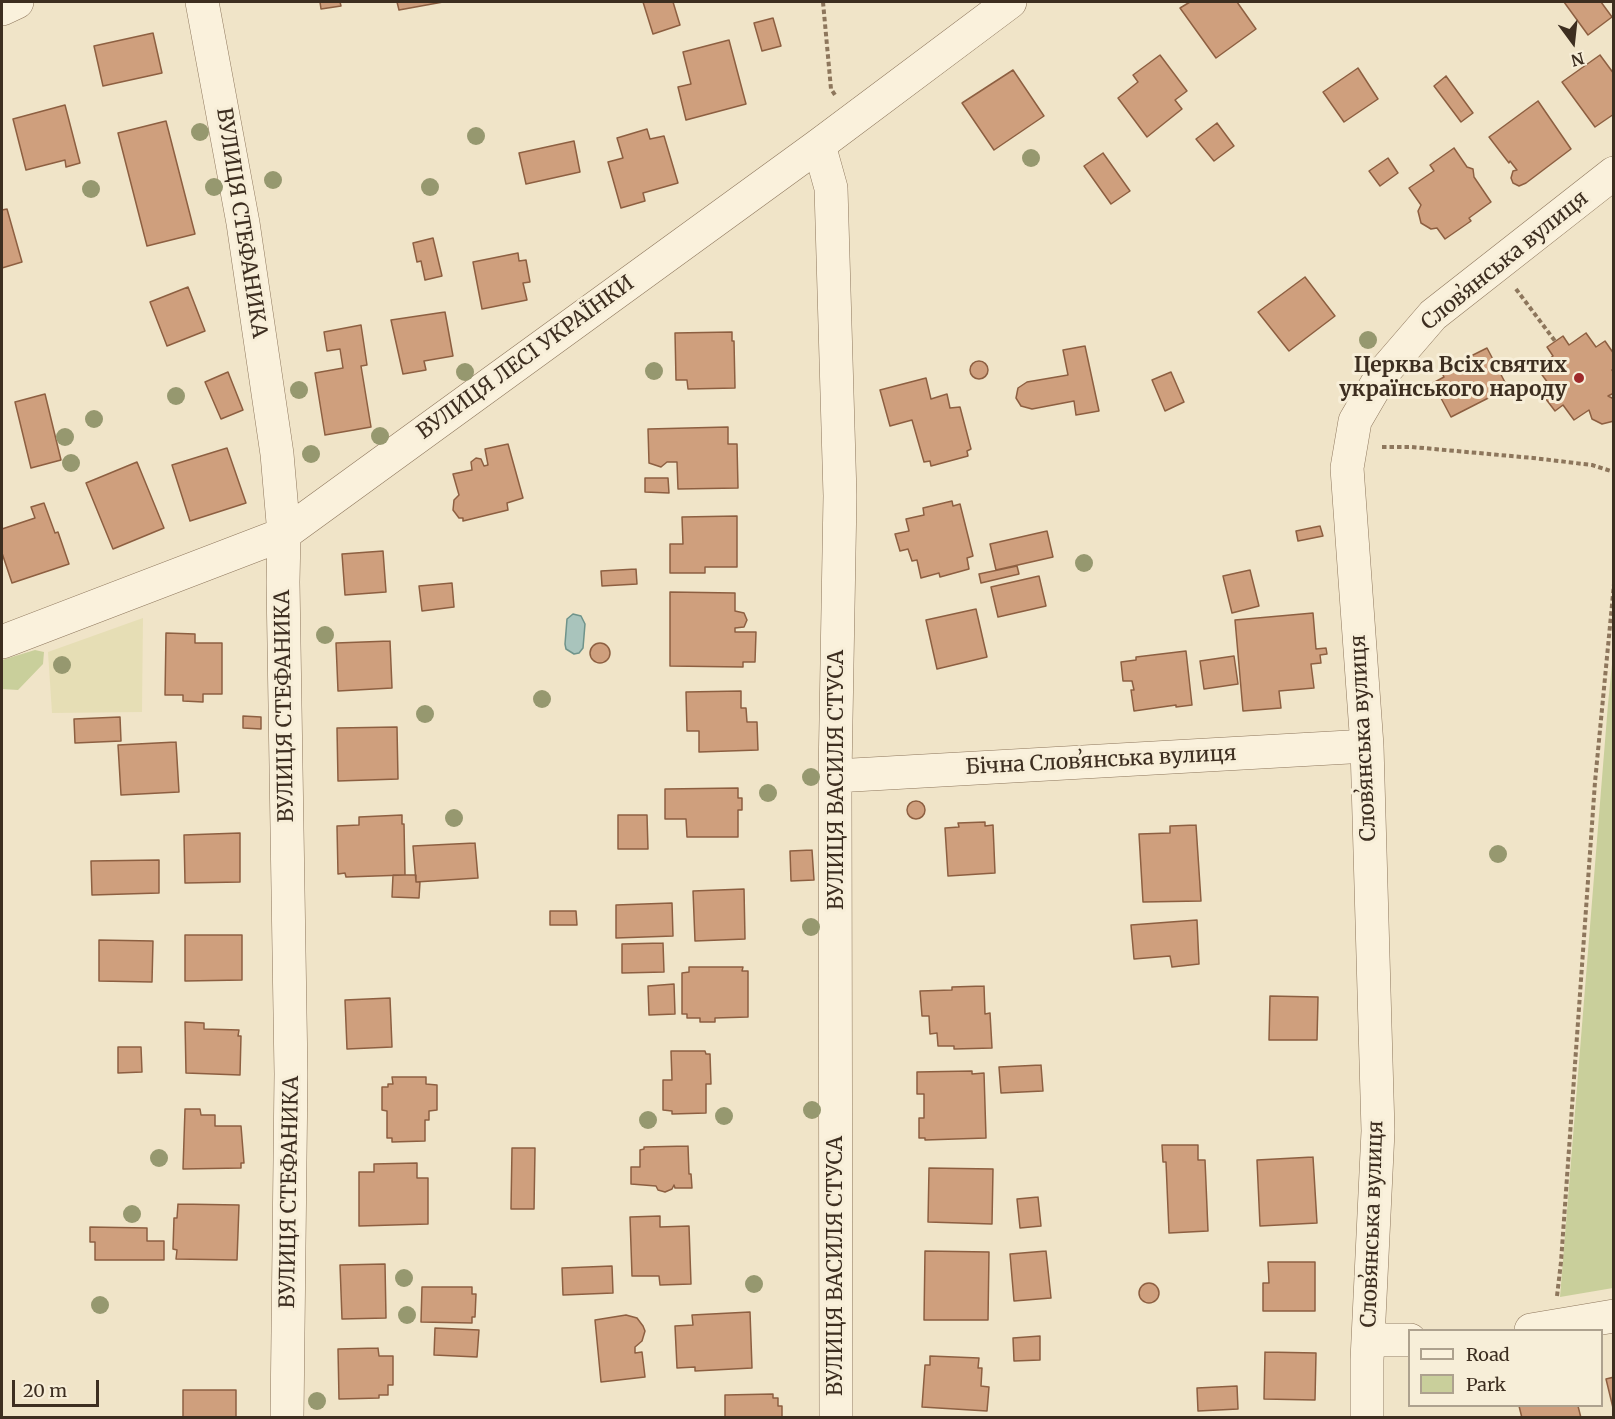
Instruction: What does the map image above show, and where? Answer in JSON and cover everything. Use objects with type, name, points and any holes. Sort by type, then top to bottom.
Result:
[{"type":"street","points":[[2,9],[17,2]]},
{"type":"street","name":"ВУЛИЦЯ СТЕФАНИКА","points":[[202,2],[243,223],[277,454],[284,534],[283,605],[291,1074],[287,1418]]},
{"type":"street","name":"ВУЛИЦЯ ЛЕСІ УКРАЇНКИ","points":[[2,642],[284,534],[819,145],[1010,2]]},
{"type":"street","name":"ВУЛИЦЯ ВАСИЛЯ СТУСА","points":[[819,145],[831,188],[840,472],[835,776],[837,1418]]},
{"type":"street","name":"Словʼянська вулиця","points":[[1367,1418],[1368,1340],[1378,1131],[1366,746],[1347,468],[1355,421],[1383,373],[1433,315],[1614,173]]},
{"type":"street","points":[[284,534],[304,581],[304,1198],[299,1418]]},
{"type":"street","name":"Бічна Словʼянська вулиця","points":[[835,776],[1366,746]]},
{"type":"street","points":[[1542,1329],[1614,1316]]},
{"type":"street","points":[[1368,1340],[1408,1340]]},
{"type":"path","points":[[823,2],[831,89],[851,120]]},
{"type":"path","points":[[1538,319],[1555,341]]},
{"type":"path","points":[[1350,447],[1412,447],[1533,458],[1592,465],[1614,472]]},
{"type":"path","points":[[1542,1329],[1561,1262],[1595,782],[1614,584]]},
{"type":"shaded area","points":[[143,618],[142,712],[52,713],[48,652]]},
{"type":"green space","points":[[35,650],[44,652],[43,664],[18,690],[2,689],[2,660]]},
{"type":"green space","points":[[1613,654],[1613,1288],[1560,1297],[1608,704]]},
{"type":"water","points":[[573,614],[581,616],[585,624],[583,648],[579,653],[574,654],[566,649],[565,644],[567,619]]},
{"type":"building","points":[[320,2],[340,2],[341,6],[321,9]]},
{"type":"building","points":[[397,2],[443,2],[399,10]]},
{"type":"building","points":[[643,2],[673,2],[680,25],[653,34]]},
{"type":"building","points":[[1190,2],[1237,2],[1256,29],[1216,58],[1180,8]]},
{"type":"building","points":[[1564,2],[1601,2],[1612,17],[1588,35]]},
{"type":"building","points":[[773,18],[781,46],[762,51],[754,23]]},
{"type":"building","points":[[153,33],[162,73],[103,86],[94,46]]},
{"type":"building","points":[[729,40],[746,104],[686,120],[678,87],[691,84],[683,52]]},
{"type":"building","points":[[1160,55],[1187,91],[1175,100],[1182,109],[1147,137],[1118,98],[1138,82],[1133,75]]},
{"type":"building","points":[[1600,55],[1614,74],[1614,114],[1595,127],[1562,82]]},
{"type":"building","points":[[1358,68],[1378,99],[1344,122],[1323,92]]},
{"type":"building","points":[[1013,70],[1044,116],[994,150],[962,103]]},
{"type":"building","points":[[1446,76],[1473,113],[1461,122],[1434,86]]},
{"type":"building","points":[[1538,101],[1571,149],[1519,186],[1513,183],[1511,178],[1513,171],[1517,170],[1489,137]]},
{"type":"building","points":[[65,105],[80,163],[66,167],[65,160],[26,170],[13,119]]},
{"type":"building","points":[[166,121],[195,234],[147,246],[118,133]]},
{"type":"building","points":[[1217,123],[1234,146],[1214,161],[1196,139]]},
{"type":"building","points":[[647,129],[650,139],[664,136],[678,183],[643,193],[645,201],[621,208],[608,162],[623,158],[617,138]]},
{"type":"building","points":[[574,141],[580,172],[526,184],[519,153]]},
{"type":"building","points":[[1454,148],[1467,167],[1473,169],[1474,177],[1491,202],[1469,218],[1471,221],[1445,239],[1437,228],[1431,229],[1421,223],[1418,211],[1421,205],[1409,188],[1434,171],[1430,165]]},
{"type":"building","points":[[1103,153],[1130,191],[1111,204],[1084,166]]},
{"type":"building","points":[[1388,158],[1398,173],[1380,186],[1369,171]]},
{"type":"building","points":[[7,209],[22,262],[2,268],[2,210]]},
{"type":"building","points":[[433,238],[442,276],[425,280],[421,261],[417,262],[413,243]]},
{"type":"building","points":[[518,253],[519,261],[526,260],[530,282],[523,283],[527,300],[482,309],[473,262]]},
{"type":"building","points":[[1305,277],[1335,316],[1289,351],[1258,312]]},
{"type":"building","points":[[188,287],[205,331],[167,346],[150,302]]},
{"type":"building","points":[[445,312],[453,356],[424,361],[426,370],[403,374],[391,320]]},
{"type":"building","points":[[361,325],[367,365],[361,366],[371,427],[325,435],[315,373],[343,368],[340,349],[327,351],[324,332]]},
{"type":"building","points":[[732,332],[735,388],[688,389],[687,380],[676,380],[675,333]]},
{"type":"building","name":"Церква Всіх святих українського народу","points":[[1586,333],[1596,347],[1605,341],[1614,354],[1614,369],[1612,370],[1614,393],[1608,396],[1614,399],[1614,421],[1602,424],[1592,419],[1589,410],[1574,420],[1563,405],[1555,411],[1539,390],[1548,383],[1537,368],[1553,356],[1547,347],[1563,336],[1569,345]]},
{"type":"building","points":[[1085,346],[1099,411],[1076,415],[1074,401],[1032,409],[1021,406],[1016,398],[1018,388],[1027,382],[1068,375],[1063,350]]},
{"type":"building","points":[[1487,348],[1508,388],[1451,417],[1433,383],[1444,377],[1441,371]]},
{"type":"building","points":[[979,361],[985,364],[988,370],[985,376],[979,379],[973,376],[970,370],[973,364]]},
{"type":"building","points":[[228,372],[243,410],[221,419],[205,382]]},
{"type":"building","points":[[1171,372],[1184,402],[1165,411],[1152,380]]},
{"type":"building","points":[[926,378],[931,399],[947,394],[950,408],[960,407],[971,449],[967,451],[968,456],[931,466],[930,461],[924,462],[912,420],[890,426],[880,390]]},
{"type":"building","points":[[45,394],[61,460],[31,468],[15,402]]},
{"type":"building","points":[[728,427],[728,444],[737,444],[738,488],[678,489],[677,462],[667,462],[661,467],[649,463],[648,429]]},
{"type":"building","points":[[508,444],[523,498],[507,503],[508,510],[463,521],[463,518],[459,518],[453,510],[454,500],[459,495],[453,474],[472,470],[471,462],[476,458],[481,459],[484,466],[488,465],[485,449]]},
{"type":"building","points":[[227,448],[246,503],[190,521],[172,465]]},
{"type":"building","points":[[137,462],[164,528],[113,549],[86,483]]},
{"type":"building","points":[[645,478],[668,478],[669,493],[645,492]]},
{"type":"building","points":[[952,501],[953,506],[960,504],[973,556],[967,558],[969,569],[940,577],[939,573],[921,578],[917,560],[912,561],[908,549],[900,551],[895,534],[909,531],[906,519],[924,515],[923,508]]},
{"type":"building","points":[[44,503],[55,533],[58,532],[69,564],[12,583],[2,553],[2,529],[35,518],[31,507]]},
{"type":"building","points":[[737,516],[737,567],[705,567],[705,573],[670,573],[670,544],[683,544],[682,517]]},
{"type":"building","points":[[1320,526],[1323,536],[1298,541],[1296,531]]},
{"type":"building","points":[[1047,531],[1053,557],[996,570],[990,544]]},
{"type":"building","points":[[383,551],[386,592],[345,595],[342,554]]},
{"type":"building","points":[[1017,566],[1019,574],[981,583],[979,574]]},
{"type":"building","points":[[636,569],[637,584],[602,586],[601,571]]},
{"type":"building","points":[[1250,570],[1259,606],[1232,613],[1223,576]]},
{"type":"building","points":[[1039,576],[1046,606],[998,617],[991,587]]},
{"type":"building","points":[[452,583],[454,607],[422,611],[419,586]]},
{"type":"building","points":[[670,592],[735,593],[735,611],[744,613],[747,620],[744,627],[735,628],[735,632],[756,632],[755,662],[743,662],[743,667],[670,666]]},
{"type":"building","points":[[976,609],[987,657],[937,669],[926,620]]},
{"type":"building","points":[[1313,613],[1316,649],[1326,648],[1327,654],[1320,655],[1321,663],[1311,664],[1314,688],[1279,691],[1281,708],[1243,711],[1235,620]]},
{"type":"building","points":[[166,633],[195,634],[195,643],[222,643],[222,694],[203,694],[203,702],[183,701],[183,695],[165,695]]},
{"type":"building","points":[[390,641],[392,688],[338,691],[336,643]]},
{"type":"building","points":[[600,643],[607,646],[610,653],[607,660],[600,663],[593,660],[590,653],[593,646]]},
{"type":"building","points":[[1186,651],[1192,705],[1134,711],[1132,681],[1123,681],[1121,662],[1136,660],[1136,657]]},
{"type":"building","points":[[1234,656],[1238,684],[1204,689],[1200,661]]},
{"type":"building","points":[[741,691],[741,708],[746,708],[747,722],[757,722],[758,750],[699,752],[699,731],[687,731],[686,692]]},
{"type":"building","points":[[243,716],[261,717],[261,729],[243,728]]},
{"type":"building","points":[[120,717],[121,741],[75,743],[74,719]]},
{"type":"building","points":[[397,727],[398,779],[338,781],[337,728]]},
{"type":"building","points":[[176,742],[179,792],[121,795],[118,745]]},
{"type":"building","points":[[738,788],[738,798],[742,798],[742,810],[738,810],[738,837],[687,837],[686,819],[665,819],[665,789]]},
{"type":"building","points":[[916,801],[922,804],[925,810],[922,816],[916,819],[910,816],[907,810],[910,804]]},
{"type":"building","points":[[402,815],[405,875],[346,877],[345,873],[338,874],[337,826],[359,825],[359,817]]},
{"type":"building","points":[[618,815],[647,815],[648,849],[618,849]]},
{"type":"building","points":[[985,822],[985,826],[993,825],[995,873],[948,876],[945,828],[959,827],[958,823]]},
{"type":"building","points":[[1196,825],[1201,901],[1143,902],[1139,834],[1170,833],[1170,826]]},
{"type":"building","points":[[240,833],[240,882],[185,883],[184,835]]},
{"type":"building","points":[[475,843],[478,878],[416,882],[413,846]]},
{"type":"building","points":[[812,850],[814,880],[791,881],[790,851]]},
{"type":"building","points":[[159,860],[159,893],[92,895],[91,861]]},
{"type":"building","points":[[393,875],[416,875],[416,882],[420,882],[419,898],[392,897]]},
{"type":"building","points":[[744,889],[745,939],[695,941],[693,891]]},
{"type":"building","points":[[672,903],[673,936],[616,938],[616,905]]},
{"type":"building","points":[[550,911],[576,911],[577,925],[550,925]]},
{"type":"building","points":[[1197,920],[1199,964],[1172,967],[1170,956],[1134,959],[1131,925]]},
{"type":"building","points":[[185,935],[242,935],[242,980],[185,981]]},
{"type":"building","points":[[99,940],[153,941],[152,982],[99,981]]},
{"type":"building","points":[[663,943],[664,972],[622,973],[622,944]]},
{"type":"building","points":[[689,967],[743,967],[742,971],[748,971],[748,1017],[715,1018],[715,1022],[700,1022],[700,1018],[687,1018],[687,1014],[682,1014],[682,973],[689,972]]},
{"type":"building","points":[[674,984],[675,1014],[649,1015],[648,986]]},
{"type":"building","points":[[984,986],[985,1014],[990,1013],[992,1048],[954,1049],[954,1046],[938,1046],[937,1033],[930,1034],[929,1016],[922,1016],[920,991]]},
{"type":"building","points":[[1270,996],[1318,997],[1317,1040],[1269,1040]]},
{"type":"building","points":[[390,998],[392,1047],[347,1049],[345,1000]]},
{"type":"building","points":[[185,1022],[204,1023],[204,1029],[239,1030],[238,1036],[241,1036],[240,1075],[186,1073]]},
{"type":"building","points":[[118,1047],[141,1047],[142,1072],[118,1073]]},
{"type":"building","points":[[671,1051],[705,1051],[706,1054],[710,1054],[711,1084],[706,1084],[706,1113],[672,1114],[672,1111],[663,1110],[663,1080],[672,1080]]},
{"type":"building","points":[[1041,1065],[1043,1091],[1001,1093],[999,1067]]},
{"type":"building","points":[[972,1071],[972,1074],[984,1073],[986,1138],[925,1140],[925,1138],[919,1138],[919,1118],[924,1118],[924,1094],[917,1094],[917,1072]]},
{"type":"building","points":[[392,1077],[426,1077],[426,1084],[437,1085],[437,1110],[429,1111],[429,1120],[425,1120],[425,1141],[392,1142],[392,1138],[387,1138],[387,1111],[382,1110],[382,1087],[393,1084]]},
{"type":"building","points":[[185,1109],[200,1109],[201,1115],[215,1115],[215,1126],[241,1126],[244,1163],[241,1163],[241,1168],[183,1169]]},
{"type":"building","points":[[1162,1145],[1198,1145],[1198,1160],[1205,1160],[1208,1231],[1169,1233],[1166,1162],[1163,1162]]},
{"type":"building","points":[[688,1146],[692,1188],[675,1188],[674,1185],[672,1189],[665,1192],[658,1190],[656,1186],[631,1184],[631,1167],[640,1167],[640,1150],[644,1147]]},
{"type":"building","points":[[512,1148],[535,1148],[534,1209],[511,1209]]},
{"type":"building","points":[[1313,1157],[1317,1223],[1260,1226],[1257,1160]]},
{"type":"building","points":[[417,1163],[417,1178],[428,1178],[428,1224],[359,1226],[359,1172],[374,1172],[374,1164]]},
{"type":"building","points":[[929,1168],[993,1169],[992,1224],[928,1222]]},
{"type":"building","points":[[1038,1197],[1041,1226],[1020,1228],[1017,1199]]},
{"type":"building","points":[[178,1204],[239,1205],[237,1260],[176,1259],[177,1250],[173,1249],[174,1218],[177,1218]]},
{"type":"building","points":[[660,1216],[660,1227],[689,1226],[691,1284],[660,1285],[659,1276],[632,1276],[630,1217]]},
{"type":"building","points":[[90,1227],[147,1228],[147,1241],[164,1241],[164,1260],[95,1260],[95,1242],[90,1242]]},
{"type":"building","points":[[925,1251],[989,1252],[988,1320],[924,1320]]},
{"type":"building","points":[[1046,1251],[1051,1298],[1014,1301],[1010,1254]]},
{"type":"building","points":[[1268,1262],[1315,1262],[1315,1311],[1263,1311],[1263,1283],[1269,1283]]},
{"type":"building","points":[[385,1264],[386,1318],[342,1319],[340,1265]]},
{"type":"building","points":[[612,1266],[613,1293],[563,1295],[562,1268]]},
{"type":"building","points":[[1149,1283],[1156,1286],[1159,1293],[1156,1300],[1149,1303],[1142,1300],[1139,1293],[1142,1286]]},
{"type":"building","points":[[422,1287],[472,1287],[472,1294],[476,1294],[475,1317],[472,1317],[472,1323],[421,1322]]},
{"type":"building","points":[[750,1312],[752,1368],[695,1371],[695,1367],[677,1368],[675,1326],[693,1325],[692,1315]]},
{"type":"building","points":[[626,1315],[637,1318],[645,1331],[642,1341],[635,1347],[635,1353],[642,1352],[645,1377],[601,1382],[595,1320]]},
{"type":"building","points":[[435,1328],[479,1330],[477,1357],[434,1355]]},
{"type":"building","points":[[1040,1336],[1040,1360],[1014,1361],[1013,1338]]},
{"type":"building","points":[[378,1348],[379,1356],[393,1356],[393,1385],[388,1385],[388,1395],[379,1395],[379,1398],[339,1399],[338,1349]]},
{"type":"building","points":[[1265,1352],[1316,1353],[1315,1400],[1264,1399]]},
{"type":"building","points":[[930,1356],[979,1358],[978,1368],[982,1368],[981,1386],[989,1387],[987,1411],[922,1407],[925,1365],[930,1365]]},
{"type":"building","points":[[1614,1377],[1614,1412],[1606,1379]]},
{"type":"building","points":[[1237,1386],[1238,1409],[1198,1411],[1197,1388]]},
{"type":"building","points":[[183,1390],[236,1390],[236,1418],[183,1418]]},
{"type":"building","points":[[773,1394],[773,1398],[778,1398],[778,1406],[782,1406],[782,1418],[725,1418],[725,1395]]},
{"type":"building","points":[[1519,1407],[1578,1407],[1581,1418],[1522,1418]]},
{"type":"place","name":"Церква Всіх святих українського народу","points":[[1579,378]]}]
